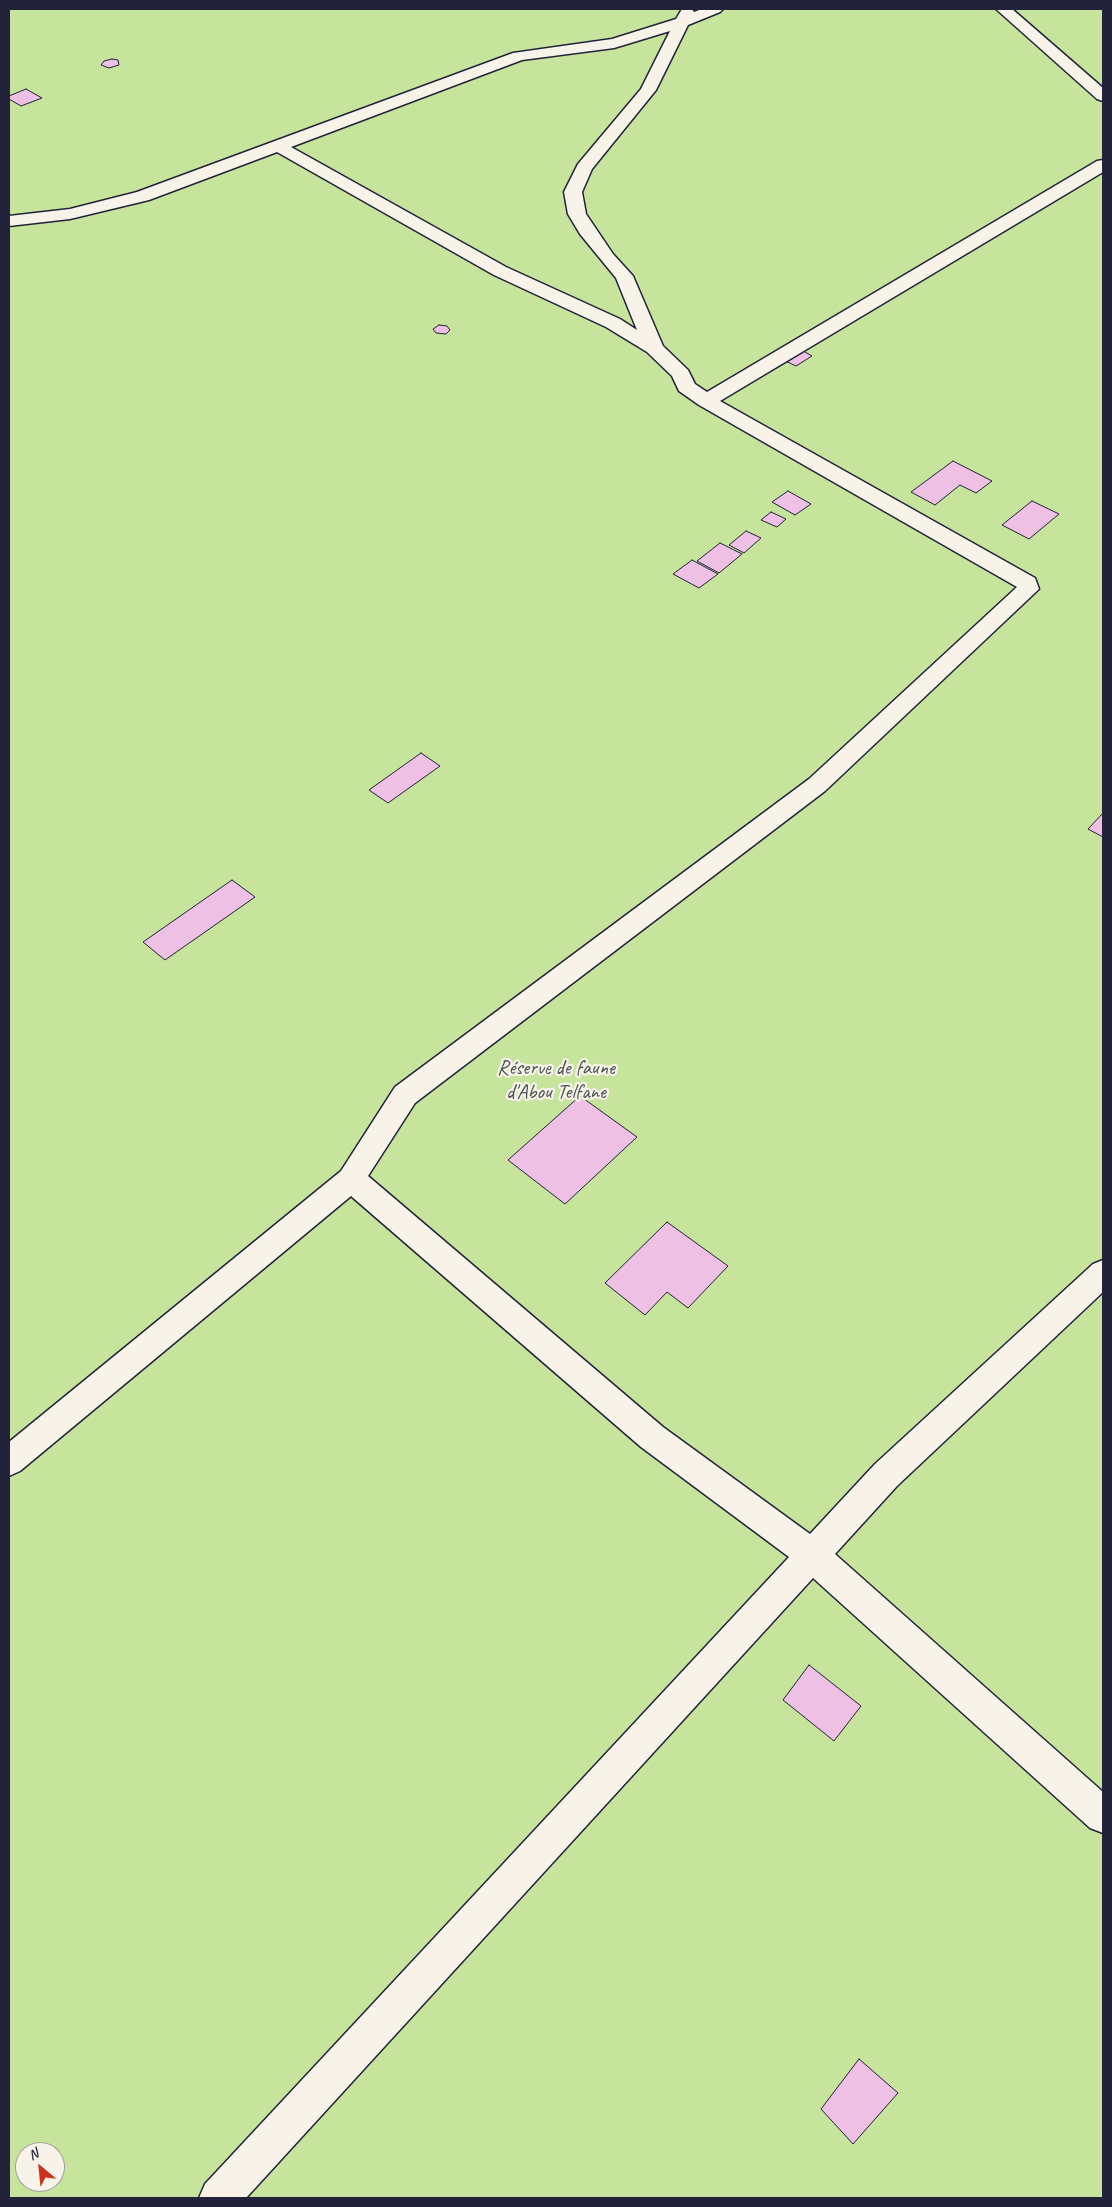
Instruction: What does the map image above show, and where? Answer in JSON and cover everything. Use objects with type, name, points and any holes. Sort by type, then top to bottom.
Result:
[{"type":"street","points":[[14,222],[70,214],[143,196],[519,56],[614,43],[685,15],[715,9]]},
{"type":"street","points":[[1003,9],[1103,96]]},
{"type":"street","points":[[654,348],[624,276],[607,258],[586,230],[577,214],[573,192],[584,168],[648,90],[685,15]]},
{"type":"street","points":[[9,1461],[350,1179],[405,1095],[817,786],[1028,588],[1027,582],[1015,575],[706,401],[686,387],[681,374],[654,348],[613,323],[500,271],[278,146]]},
{"type":"street","points":[[706,401],[1103,165]]},
{"type":"street","points":[[350,1179],[652,1437],[811,1554],[1103,1815]]},
{"type":"street","points":[[219,2198],[811,1554],[886,1475],[1103,1273]]},
{"type":"green space","name":"Réserve de faune d'Abou Telfane","points":[[9,9],[1103,9],[1103,2198],[9,2198]]},
{"type":"building","points":[[118,60],[119,65],[109,68],[101,65],[104,61]]},
{"type":"building","points":[[26,89],[42,98],[21,106],[9,99],[9,96]]},
{"type":"building","points":[[439,325],[447,326],[450,330],[446,334],[436,333],[433,329]]},
{"type":"building","points":[[798,348],[812,356],[796,366],[781,359]]},
{"type":"building","points":[[953,461],[992,481],[976,493],[960,485],[935,505],[911,492]]},
{"type":"building","points":[[788,491],[811,504],[795,515],[772,502]]},
{"type":"building","points":[[1032,501],[1059,514],[1029,539],[1002,525]]},
{"type":"building","points":[[771,512],[786,519],[777,527],[761,520]]},
{"type":"building","points":[[746,531],[761,538],[744,553],[729,545]]},
{"type":"building","points":[[720,543],[742,554],[719,573],[697,561]]},
{"type":"building","points":[[692,560],[718,574],[699,588],[673,574]]},
{"type":"building","points":[[421,753],[440,766],[388,803],[369,790]]},
{"type":"building","points":[[1103,813],[1103,837],[1088,829]]},
{"type":"building","points":[[232,880],[255,897],[165,960],[143,942]]},
{"type":"building","points":[[580,1096],[637,1137],[565,1204],[508,1160]]},
{"type":"building","points":[[667,1222],[728,1266],[688,1308],[667,1292],[645,1315],[605,1283]]},
{"type":"building","points":[[809,1665],[861,1706],[834,1741],[783,1700]]},
{"type":"building","points":[[859,2059],[898,2093],[853,2144],[821,2109]]}]
